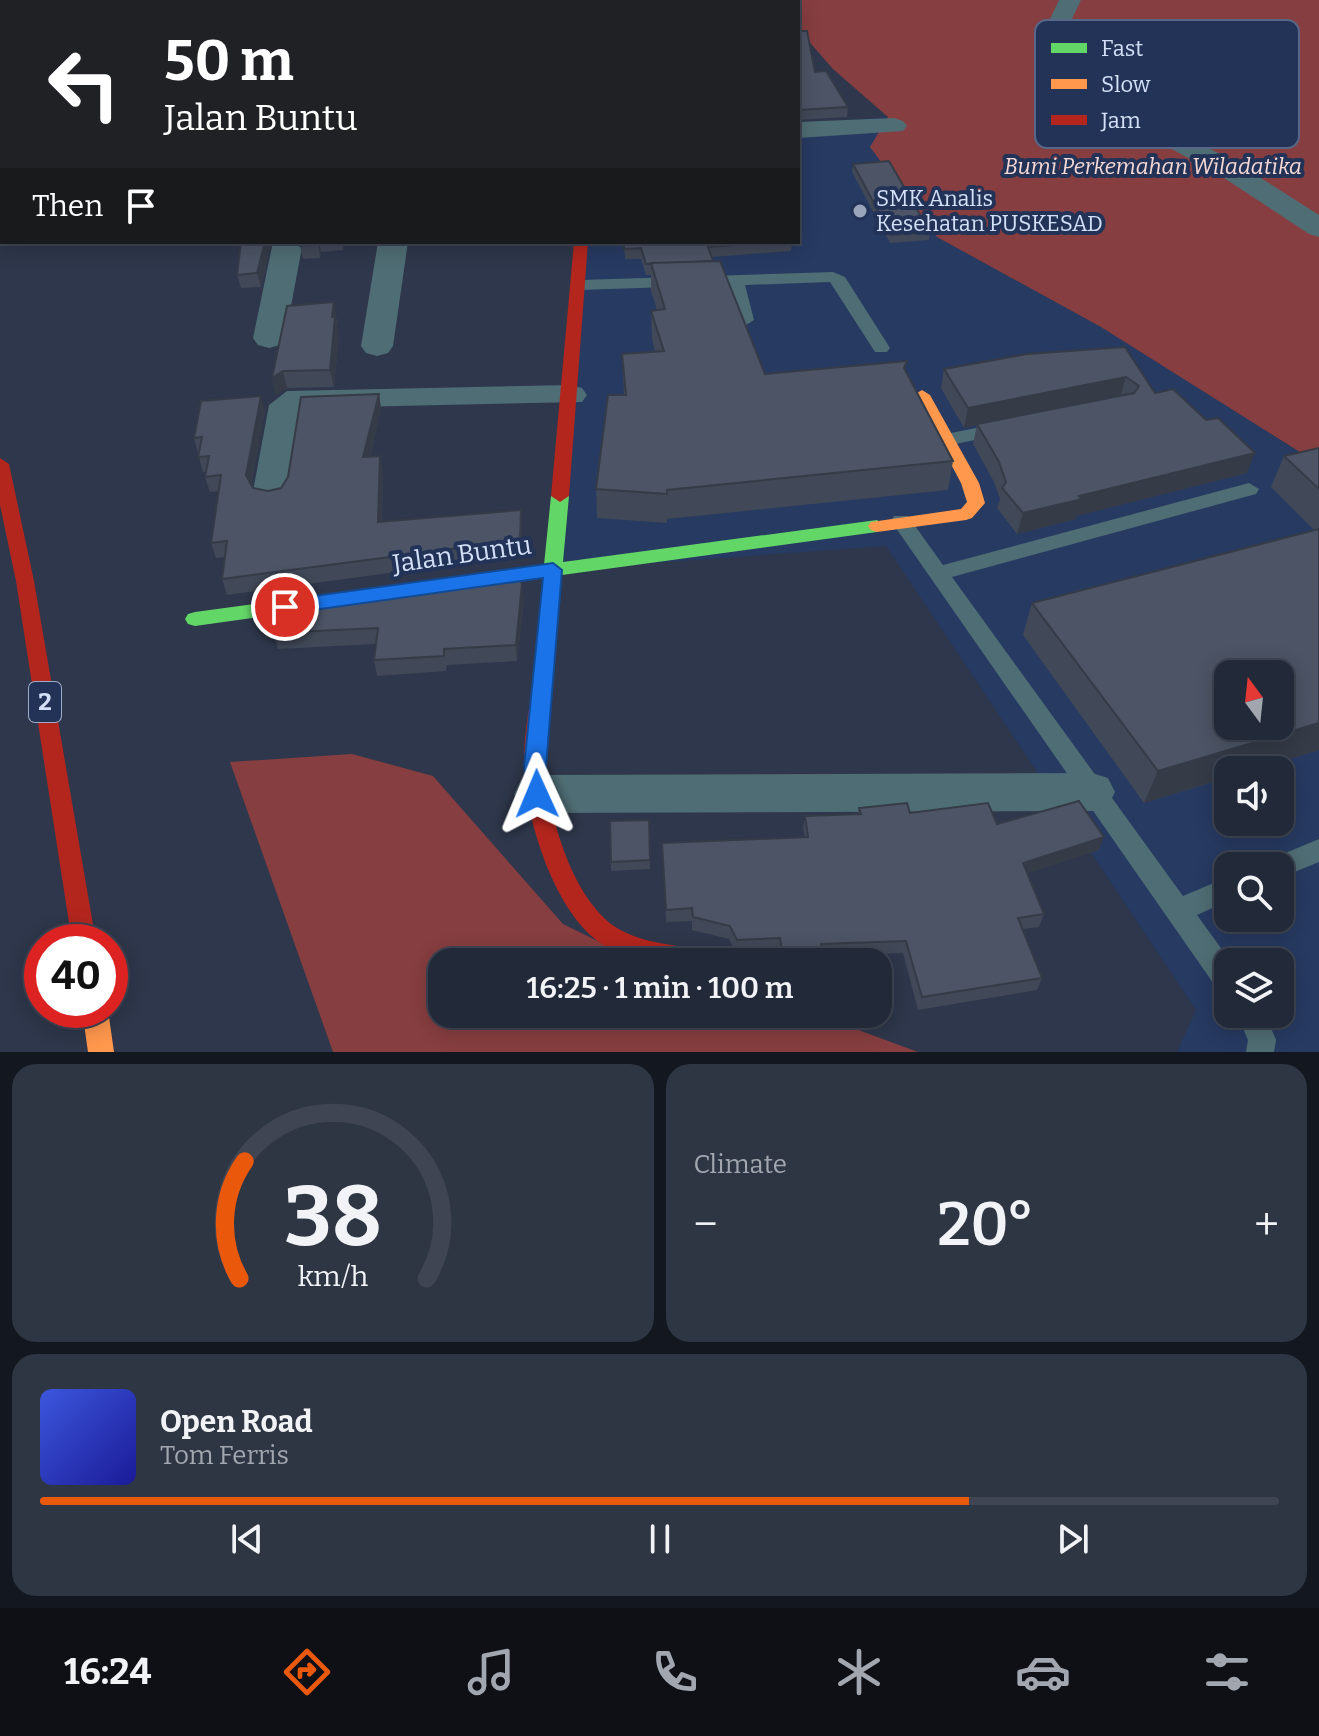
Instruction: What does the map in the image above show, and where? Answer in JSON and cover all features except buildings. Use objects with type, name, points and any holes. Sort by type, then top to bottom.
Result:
[{"type":"main road","name":"Jalan Buntu","points":[[195,619],[553,570],[580,285],[581,244]]},
{"type":"main road","points":[[655,948],[607,935],[589,917],[554,852],[537,794],[535,767],[553,570],[966,514],[976,503],[970,483],[922,395]]},
{"type":"main road","name":"2","points":[[0,464],[25,581],[81,924]]},
{"type":"main road","points":[[98,1028],[101,1052]]},
{"type":"street","points":[[1060,20],[1070,0]]},
{"type":"street","points":[[800,130],[894,126]]},
{"type":"street","points":[[1188,148],[1230,170],[1319,228]]},
{"type":"street","points":[[269,338],[288,244]]},
{"type":"street","points":[[377,346],[393,244]]},
{"type":"street","points":[[271,491],[286,405],[299,398],[570,395]]},
{"type":"street","points":[[537,794],[1092,792]]},
{"type":"lane","points":[[580,285],[833,277],[839,280],[881,348]]},
{"type":"lane","points":[[735,279],[746,320]]},
{"type":"lane","points":[[946,440],[1019,426]]},
{"type":"lane","points":[[939,573],[1249,489]]},
{"type":"lane","points":[[901,521],[1214,961]]},
{"type":"lane","points":[[1294,861],[1319,850]]},
{"type":"lane","points":[[1178,911],[1214,895]]},
{"type":"lane","points":[[1257,1028],[1262,1040],[1260,1052]]},
{"type":"shaded area","points":[[888,117],[939,238],[1101,327],[1319,464],[1319,1052],[1177,1052],[1196,1010],[886,546],[559,570],[585,244],[800,244],[800,124]]},
{"type":"green space","name":"Bumi Perkemahan Wiladatika","points":[[800,0],[1319,0],[1319,464],[1101,327],[937,237],[870,147],[888,117],[833,69],[800,31]]},
{"type":"green space","points":[[352,754],[433,776],[563,924],[612,948],[428,948],[428,1028],[853,1028],[918,1052],[333,1052],[230,762]]},
{"type":"traffic: fast","points":[[195,619],[553,570],[560,496]]},
{"type":"traffic: fast","points":[[543,682],[553,570],[877,526]]},
{"type":"traffic: slow","points":[[877,526],[966,514],[976,503],[970,483],[922,395]]},
{"type":"traffic: slow","points":[[98,1028],[101,1052]]},
{"type":"traffic: jam","points":[[560,496],[581,244]]},
{"type":"traffic: jam","points":[[0,464],[25,581],[81,924]]},
{"type":"traffic: jam","points":[[543,682],[535,768],[541,810],[556,858],[592,921],[606,934],[639,948]]},
{"type":"place","name":"SMK Analis Kesehatan PUSKESAD","points":[[860,211]]},
{"type":"route","points":[[285,607],[553,570],[535,767],[537,794]]}]
